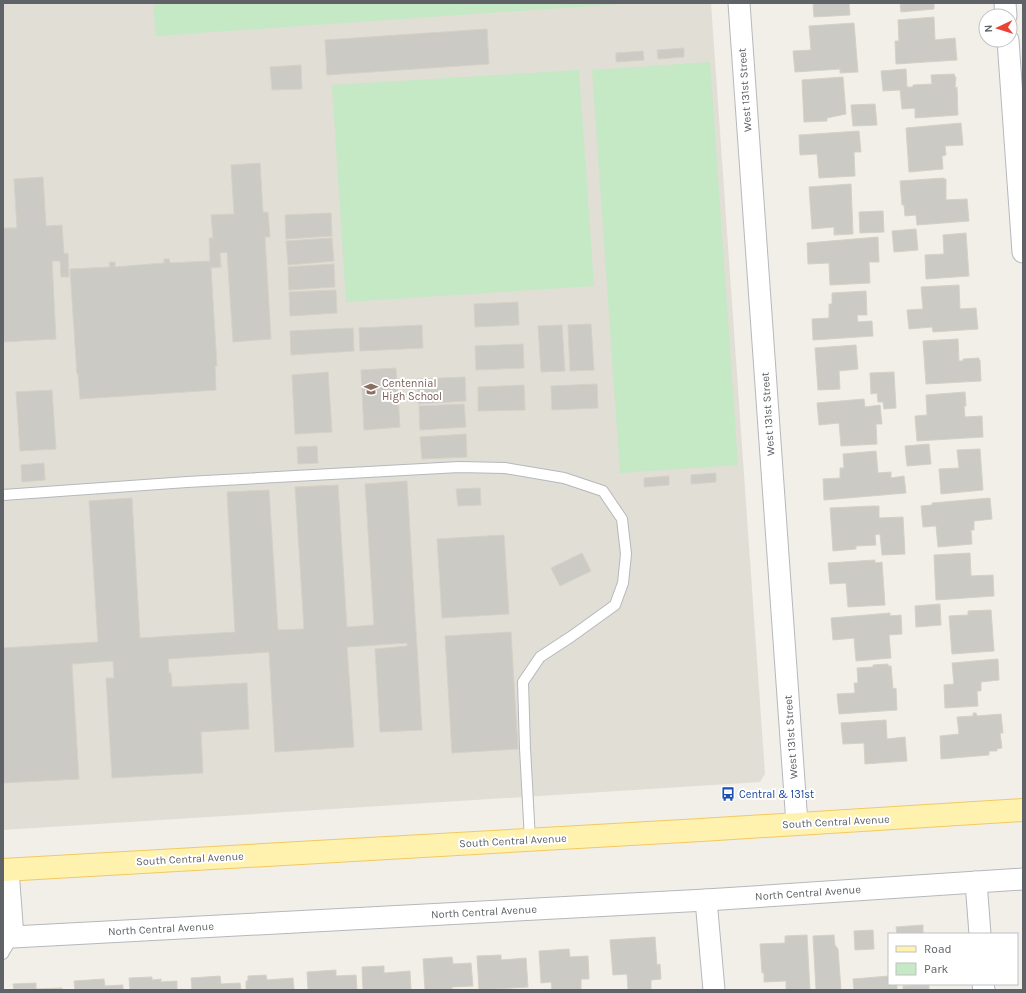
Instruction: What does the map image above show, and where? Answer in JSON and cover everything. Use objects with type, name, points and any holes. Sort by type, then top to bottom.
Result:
[{"type":"main road","name":"South Central Avenue","points":[[5,870],[1023,810]]},
{"type":"street","name":"West 131st Street","points":[[739,3],[797,824]]},
{"type":"street","points":[[1009,48],[1023,252]]},
{"type":"street","name":"North Central Avenue","points":[[5,870],[8,946],[1023,879]]},
{"type":"street","points":[[976,882],[980,933]]},
{"type":"street","points":[[706,900],[714,990]]},
{"type":"lane","points":[[3,495],[187,482],[459,467],[505,468],[564,478],[603,491],[622,519],[626,554],[623,583],[615,605],[540,657],[523,682],[530,840]]},
{"type":"shaded area","name":"Centennial High School","points":[[3,3],[711,3],[765,774],[760,782],[3,830]]},
{"type":"green space","points":[[159,3],[635,3],[156,36],[153,5],[160,4]]},
{"type":"green space","points":[[710,62],[738,465],[620,473],[592,70]]},
{"type":"green space","points":[[579,70],[594,286],[346,302],[332,85]]},
{"type":"building","points":[[813,3],[849,3],[850,15],[814,17]]},
{"type":"building","points":[[900,3],[934,3],[934,9],[901,12]]},
{"type":"building","points":[[934,17],[935,40],[955,38],[957,60],[896,64],[895,41],[899,41],[898,20]]},
{"type":"building","points":[[854,23],[858,72],[840,73],[840,69],[795,72],[793,51],[811,50],[809,26]]},
{"type":"building","points":[[487,29],[489,64],[327,75],[325,40]]},
{"type":"building","points":[[684,48],[684,57],[658,59],[657,50]]},
{"type":"building","points":[[643,51],[644,60],[616,62],[616,53]]},
{"type":"building","points":[[301,65],[302,89],[272,90],[270,67]]},
{"type":"building","points":[[906,69],[907,87],[913,87],[913,85],[932,84],[931,75],[954,74],[956,77],[955,88],[957,87],[958,115],[915,118],[915,108],[902,109],[900,90],[883,91],[881,71]]},
{"type":"building","points":[[843,77],[846,114],[827,118],[827,121],[804,122],[802,80]]},
{"type":"building","points":[[875,104],[877,125],[853,126],[851,105]]},
{"type":"building","points":[[961,123],[963,145],[945,146],[946,155],[942,156],[943,169],[909,172],[906,128]]},
{"type":"building","points":[[859,131],[861,152],[854,152],[855,176],[819,178],[817,154],[800,155],[799,135]]},
{"type":"building","points":[[260,163],[263,212],[268,212],[270,237],[265,237],[271,339],[233,342],[227,252],[220,253],[221,267],[211,268],[217,366],[215,366],[216,390],[80,399],[70,269],[110,267],[109,262],[115,262],[115,267],[164,263],[164,259],[169,259],[170,263],[210,261],[209,238],[213,238],[211,215],[234,214],[231,165]]},
{"type":"building","points":[[43,177],[46,226],[62,225],[64,254],[68,253],[69,277],[61,277],[60,261],[52,261],[56,339],[3,342],[3,228],[17,228],[14,179]]},
{"type":"building","points":[[946,179],[946,200],[967,199],[969,221],[917,225],[916,215],[905,216],[904,205],[902,205],[900,181]]},
{"type":"building","points":[[851,184],[853,234],[834,235],[834,227],[812,229],[809,187]]},
{"type":"building","points":[[883,211],[884,232],[860,233],[859,212]]},
{"type":"building","points":[[331,213],[332,236],[286,239],[285,215]]},
{"type":"building","points":[[916,229],[918,250],[894,252],[892,231]]},
{"type":"building","points":[[966,233],[969,276],[926,279],[925,255],[944,254],[943,235]]},
{"type":"building","points":[[878,237],[879,262],[869,262],[870,283],[830,285],[829,263],[808,264],[807,243]]},
{"type":"building","points":[[332,238],[334,261],[288,265],[286,241]]},
{"type":"building","points":[[334,264],[335,287],[289,290],[288,267]]},
{"type":"building","points":[[959,285],[960,309],[976,308],[978,329],[933,332],[932,327],[909,329],[907,310],[923,309],[921,287]]},
{"type":"building","points":[[336,290],[337,313],[290,316],[289,292]]},
{"type":"building","points":[[866,291],[867,315],[857,315],[858,322],[872,321],[873,336],[813,340],[812,319],[829,318],[829,304],[832,304],[832,293]]},
{"type":"building","points":[[518,302],[519,325],[475,327],[474,304]]},
{"type":"building","points":[[591,324],[594,370],[570,371],[568,325]]},
{"type":"building","points":[[422,325],[423,348],[360,351],[359,328]]},
{"type":"building","points":[[562,325],[565,371],[541,372],[538,326]]},
{"type":"building","points":[[353,328],[354,351],[291,355],[290,331]]},
{"type":"building","points":[[958,339],[959,361],[963,361],[963,359],[979,358],[981,381],[926,384],[923,341]]},
{"type":"building","points":[[523,344],[524,368],[476,370],[475,346]]},
{"type":"building","points":[[856,345],[858,369],[839,371],[840,389],[818,390],[815,348]]},
{"type":"building","points":[[396,368],[400,427],[364,430],[361,370]]},
{"type":"building","points":[[328,372],[332,432],[295,434],[292,375]]},
{"type":"building","points":[[894,372],[896,408],[884,409],[883,402],[878,402],[877,393],[871,394],[870,373]]},
{"type":"building","points":[[465,377],[466,401],[418,404],[417,379]]},
{"type":"building","points":[[597,384],[598,408],[552,410],[551,386]]},
{"type":"building","points":[[524,385],[525,410],[478,411],[478,387]]},
{"type":"building","points":[[52,390],[56,449],[20,451],[16,392]]},
{"type":"building","points":[[965,392],[965,417],[982,416],[983,437],[917,441],[915,416],[927,415],[926,395]]},
{"type":"building","points":[[864,399],[865,407],[880,405],[882,424],[876,424],[877,444],[841,446],[839,423],[819,425],[817,403]]},
{"type":"building","points":[[464,404],[466,427],[420,430],[419,406]]},
{"type":"building","points":[[466,434],[467,457],[422,459],[420,437]]},
{"type":"building","points":[[929,444],[931,464],[907,466],[905,446]]},
{"type":"building","points":[[317,446],[318,463],[298,464],[297,447]]},
{"type":"building","points":[[980,449],[983,490],[941,494],[939,469],[959,468],[957,450]]},
{"type":"building","points":[[876,451],[878,473],[891,472],[891,478],[904,476],[906,493],[824,500],[823,479],[840,478],[840,468],[844,468],[843,454]]},
{"type":"building","points":[[44,463],[45,480],[22,482],[21,465]]},
{"type":"building","points":[[716,473],[716,482],[691,484],[691,475]]},
{"type":"building","points":[[669,476],[669,485],[644,487],[644,478]]},
{"type":"building","points":[[407,481],[422,730],[380,732],[375,649],[407,646],[407,643],[347,647],[354,747],[275,752],[269,652],[168,659],[172,687],[247,683],[249,729],[201,732],[203,773],[112,778],[106,678],[114,678],[113,661],[72,664],[79,779],[3,783],[3,648],[98,642],[89,501],[132,498],[140,638],[235,632],[227,492],[269,490],[278,630],[304,629],[295,487],[338,485],[347,627],[374,625],[365,484]]},
{"type":"building","points":[[480,488],[481,505],[458,506],[456,489]]},
{"type":"building","points":[[990,498],[992,519],[974,521],[974,530],[971,530],[972,544],[938,547],[936,526],[923,527],[921,506],[932,505],[932,503]]},
{"type":"building","points":[[879,506],[879,518],[903,517],[905,554],[882,555],[880,534],[875,535],[876,545],[856,546],[856,549],[833,551],[830,508]]},
{"type":"building","points":[[504,535],[509,614],[442,618],[437,539]]},
{"type":"building","points":[[582,553],[591,571],[560,586],[551,568]]},
{"type":"building","points":[[970,553],[971,576],[993,575],[994,596],[936,600],[934,555]]},
{"type":"building","points":[[875,560],[875,563],[882,562],[885,605],[848,607],[846,583],[830,584],[828,563]]},
{"type":"building","points":[[940,604],[941,625],[916,627],[915,606]]},
{"type":"building","points":[[991,610],[994,651],[952,654],[949,616],[968,615],[968,611]]},
{"type":"building","points":[[890,613],[890,616],[901,615],[902,634],[889,635],[891,658],[856,661],[854,638],[833,640],[831,618]]},
{"type":"building","points":[[511,632],[518,749],[452,753],[445,636]]},
{"type":"building","points":[[998,659],[999,680],[981,682],[981,691],[977,691],[978,706],[945,708],[944,685],[954,684],[952,663]]},
{"type":"building","points":[[888,664],[888,666],[891,666],[893,689],[896,688],[897,710],[839,714],[837,694],[855,693],[854,683],[858,683],[857,668]]},
{"type":"building","points":[[973,713],[976,713],[977,716],[1001,714],[1003,733],[1000,733],[1002,748],[997,749],[997,751],[989,751],[989,755],[941,759],[940,736],[959,734],[957,717],[973,716]]},
{"type":"building","points":[[886,720],[887,739],[905,737],[907,761],[865,764],[864,743],[843,744],[841,723]]},
{"type":"building","points":[[923,925],[923,933],[897,933],[896,927]]},
{"type":"building","points":[[873,930],[874,949],[855,950],[854,931]]},
{"type":"building","points":[[807,935],[810,990],[786,990],[786,981],[764,982],[760,944],[785,943],[785,936]]},
{"type":"building","points":[[834,935],[835,945],[838,949],[841,990],[816,990],[813,936]]},
{"type":"building","points":[[655,937],[657,965],[660,964],[661,979],[651,980],[651,990],[628,990],[627,974],[613,975],[610,940]]},
{"type":"building","points":[[569,949],[570,957],[588,956],[589,979],[581,979],[581,990],[552,990],[551,982],[541,983],[539,951]]},
{"type":"building","points":[[501,955],[501,960],[526,958],[528,987],[479,990],[477,956]]},
{"type":"building","points":[[452,957],[453,964],[471,963],[473,986],[452,987],[452,990],[425,990],[423,959]]},
{"type":"building","points":[[384,966],[384,973],[410,971],[411,990],[363,990],[362,967]]},
{"type":"building","points":[[336,970],[336,976],[356,975],[357,990],[308,990],[307,972]]},
{"type":"building","points":[[266,975],[267,980],[293,978],[294,990],[246,990],[246,981],[248,981],[248,976]]},
{"type":"building","points":[[220,976],[221,984],[240,983],[241,990],[192,990],[191,978]]},
{"type":"building","points":[[888,976],[888,985],[897,985],[897,990],[854,990],[853,979]]},
{"type":"building","points":[[152,977],[152,980],[161,979],[161,982],[177,981],[177,990],[130,990],[129,978]]},
{"type":"building","points":[[104,979],[105,986],[123,985],[123,990],[75,990],[74,981]]},
{"type":"building","points":[[36,983],[36,989],[62,988],[62,990],[14,990],[13,984]]},
{"type":"building","points":[[929,985],[929,990],[903,990],[903,986]]},
{"type":"place","name":"Centennial High School","points":[[371,389]]},
{"type":"place","name":"Central & 131st","points":[[728,794]]}]
